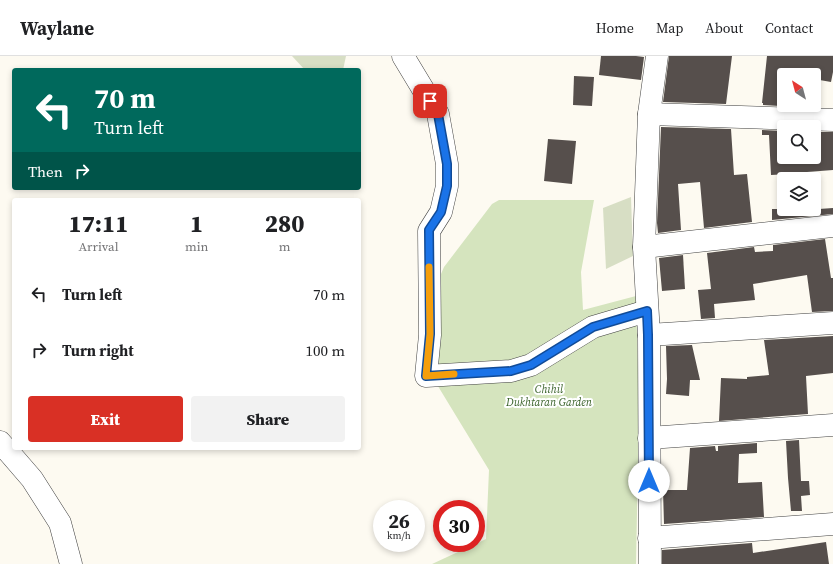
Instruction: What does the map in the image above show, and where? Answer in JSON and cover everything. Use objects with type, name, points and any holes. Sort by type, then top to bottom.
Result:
[{"type":"street","points":[[403,56],[438,114],[447,164],[447,186],[441,212],[429,230],[430,334],[426,376],[511,371],[531,365],[593,327],[647,311]]},
{"type":"street","points":[[650,564],[648,335],[644,247],[648,114],[657,56]]},
{"type":"street","points":[[648,114],[833,120]]},
{"type":"street","points":[[644,247],[833,226]]},
{"type":"street","points":[[648,335],[833,323]]},
{"type":"street","points":[[649,438],[833,425]]},
{"type":"street","points":[[0,442],[32,479],[60,523],[71,564]]},
{"type":"street","points":[[649,538],[833,524]]},
{"type":"green space","points":[[292,56],[346,56],[343,68],[303,68]]},
{"type":"green space","points":[[631,197],[633,256],[606,269],[603,208]]},
{"type":"green space","name":"Chihil Dukhtaran Garden","points":[[499,200],[594,200],[581,272],[583,310],[636,296],[639,411],[636,564],[432,564],[458,552],[485,552],[489,470],[433,378],[432,295],[444,267],[492,204]]},
{"type":"building","points":[[601,56],[644,57],[641,80],[599,75]]},
{"type":"building","points":[[669,56],[732,56],[726,104],[663,102]]},
{"type":"building","points":[[767,56],[833,56],[833,72],[831,82],[821,80],[821,68],[777,68],[777,106],[763,105]]},
{"type":"building","points":[[574,76],[594,77],[592,106],[573,105]]},
{"type":"building","points":[[661,127],[731,129],[734,175],[747,174],[752,222],[704,228],[700,182],[678,184],[681,230],[658,233],[657,223]]},
{"type":"building","points":[[762,130],[777,131],[777,164],[821,164],[821,132],[833,132],[833,170],[777,172],[777,175],[771,175],[769,135],[762,135]]},
{"type":"building","points":[[548,139],[576,141],[572,184],[544,181]]},
{"type":"building","points":[[833,208],[833,214],[821,215],[821,209]]},
{"type":"building","points":[[772,209],[777,209],[777,216],[813,216],[772,220]]},
{"type":"building","points":[[825,239],[831,278],[833,278],[833,311],[812,312],[807,275],[753,284],[755,300],[714,304],[715,318],[701,319],[698,290],[711,289],[707,253],[754,247],[755,252],[773,251],[773,245]]},
{"type":"building","points":[[683,255],[685,289],[662,291],[659,258]]},
{"type":"building","points":[[833,336],[833,373],[806,376],[808,414],[719,421],[721,378],[747,379],[747,377],[769,375],[764,340]]},
{"type":"building","points":[[692,345],[700,380],[690,380],[689,396],[666,394],[666,346]]},
{"type":"building","points":[[799,440],[801,481],[809,481],[810,495],[801,496],[802,511],[791,511],[786,441]]},
{"type":"building","points":[[757,443],[757,453],[739,454],[738,483],[762,482],[764,517],[664,524],[663,490],[687,490],[690,448],[715,446],[716,451],[718,451],[718,446]]},
{"type":"building","points":[[826,542],[829,564],[662,564],[662,550],[752,543],[753,553]]},
{"type":"slow traffic","points":[[429,267],[430,334],[426,376],[454,374]]},
{"type":"route","points":[[430,101],[438,114],[447,164],[447,186],[441,212],[429,230],[430,334],[426,376],[511,371],[531,365],[593,327],[647,311],[649,481]]}]
